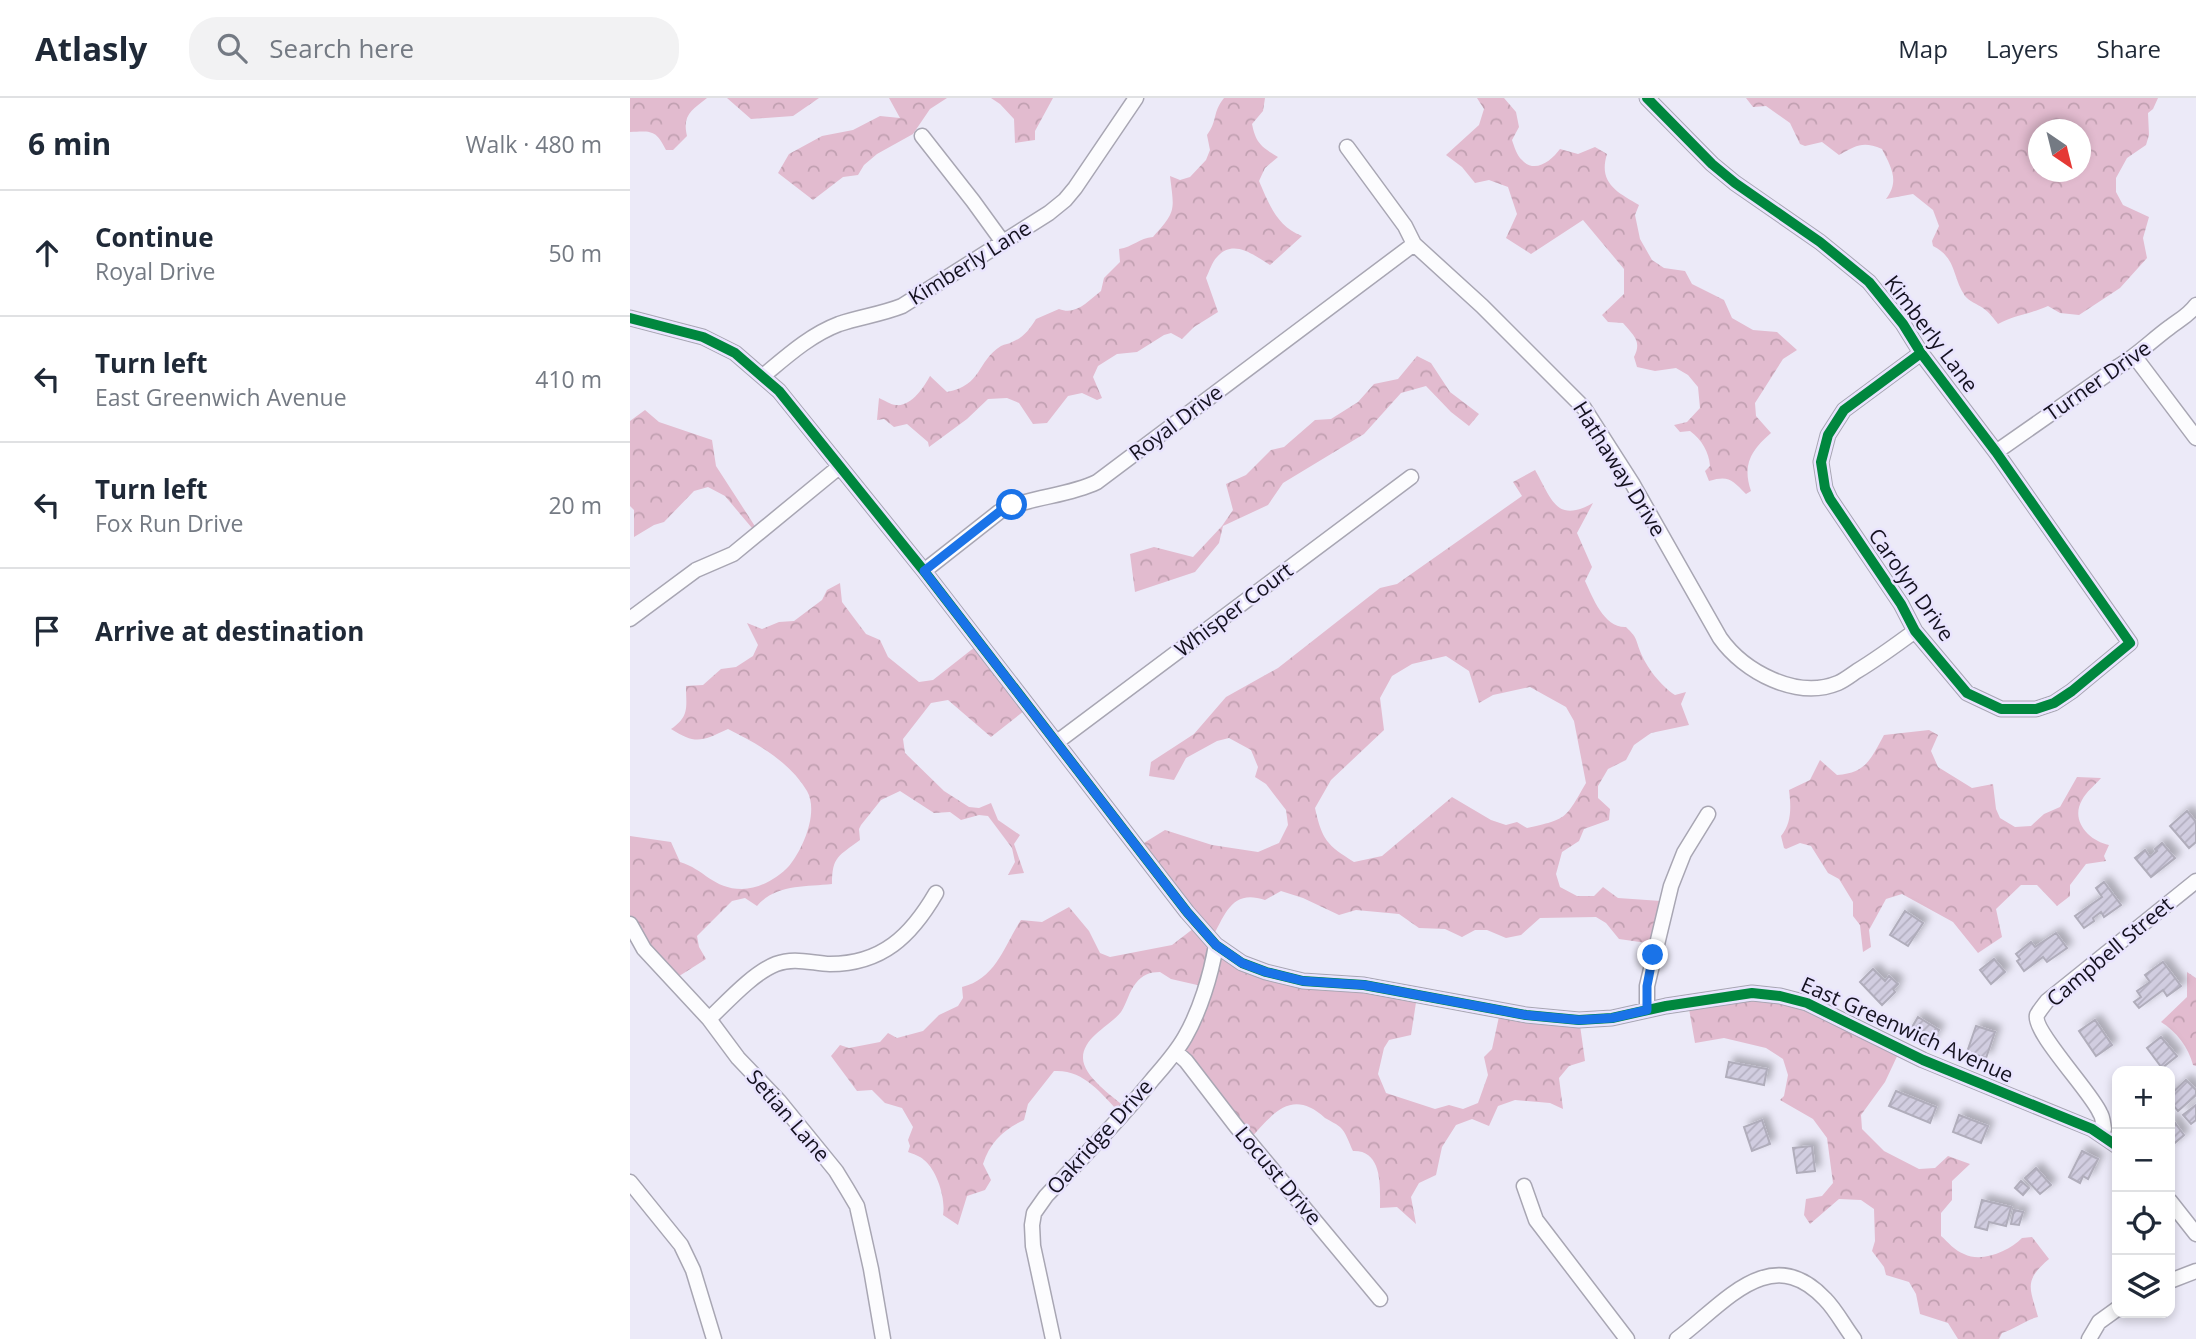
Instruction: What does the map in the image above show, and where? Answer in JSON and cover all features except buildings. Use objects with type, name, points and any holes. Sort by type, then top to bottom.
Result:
[{"type":"street","name":"Kimberly Lane","points":[[763,376],[809,339],[840,324],[902,306],[1049,213],[1065,200],[1091,166],[1136,98]]},
{"type":"street","name":"Kimberly Lane","points":[[1647,98],[1712,164],[1820,242],[1869,282],[1903,324],[1921,353],[1996,452],[2130,643]]},
{"type":"street","points":[[922,136],[1002,241]]},
{"type":"street","name":"Hathaway Drive","points":[[1347,147],[1405,226],[1414,244],[1482,306],[1584,408],[1632,483],[1720,638],[1728,650],[1743,663],[1788,685],[1811,688],[1838,683],[1915,631]]},
{"type":"street","name":"Royal Drive","points":[[924,571],[999,512],[1012,505],[1067,494],[1097,482],[1414,244]]},
{"type":"street","name":"Turner Drive","points":[[1996,452],[2135,357],[2196,305]]},
{"type":"street","name":"East Greenwich Avenue","points":[[630,317],[703,337],[735,353],[779,391],[924,571],[1187,912],[1216,945],[1242,963],[1303,981],[1364,985],[1526,1015],[1579,1020],[1612,1018],[1752,993],[1780,996],[1807,1003],[1923,1060],[2100,1134],[2112,1142]]},
{"type":"street","name":"Carolyn Drive","points":[[1921,353],[1844,410],[1828,435],[1821,462],[1825,488],[1837,512],[1901,604],[1915,631],[1967,693],[2001,709],[2036,709],[2054,703],[2130,643]]},
{"type":"street","points":[[2135,357],[2196,438]]},
{"type":"street","points":[[630,618],[696,570],[733,554],[839,467]]},
{"type":"street","name":"Whisper Court","points":[[1056,742],[1410,477]]},
{"type":"street","points":[[1647,1010],[1647,986],[1671,886],[1684,853],[1708,814]]},
{"type":"street","name":"Campbell Street","points":[[2100,1134],[2104,1129],[2100,1112],[2074,1074],[2050,1046],[2037,1022],[2037,1015],[2047,1002],[2196,881]]},
{"type":"street","points":[[709,1019],[758,975],[774,965],[790,960],[846,963],[883,952],[902,939],[922,918],[936,893]]},
{"type":"street","name":"Setian Lane","points":[[630,924],[644,949],[709,1019],[738,1058],[779,1101],[836,1171],[858,1206],[872,1269],[883,1339]]},
{"type":"street","name":"Oakridge Drive","points":[[1053,1339],[1033,1246],[1034,1213],[1046,1196],[1137,1100],[1176,1052],[1187,1035],[1205,991],[1216,945]]},
{"type":"street","name":"Locust Drive","points":[[1176,1052],[1380,1299]]},
{"type":"street","points":[[630,1182],[681,1245],[693,1270],[714,1339]]},
{"type":"street","points":[[1524,1186],[1536,1220],[1627,1339]]},
{"type":"street","points":[[2175,1207],[2196,1234]]},
{"type":"street","points":[[2175,1279],[2196,1271]]},
{"type":"street","points":[[1677,1339],[1756,1279],[1778,1275],[1812,1286],[1826,1300],[1854,1339]]},
{"type":"street","points":[[2089,1339],[2099,1322],[2112,1313]]},
{"type":"green space","points":[[630,98],[707,98],[687,118],[687,136],[673,150],[666,150],[652,133],[630,132]]},
{"type":"green space","points":[[727,98],[819,98],[793,116],[751,119]]},
{"type":"green space","points":[[889,98],[947,98],[930,109],[913,134],[877,154],[864,165],[858,175],[843,177],[813,200],[778,173],[789,154],[822,136],[853,130],[880,116],[900,118]]},
{"type":"green space","points":[[991,98],[1053,98],[1035,131],[1035,140],[1015,143],[1014,119]]},
{"type":"green space","points":[[1224,98],[1265,98],[1263,111],[1252,124],[1260,144],[1278,157],[1265,168],[1259,181],[1280,221],[1302,236],[1270,265],[1244,250],[1223,251],[1206,278],[1218,312],[1194,327],[1182,339],[1171,333],[1164,335],[1137,352],[1117,354],[1098,366],[1093,377],[1102,398],[1097,400],[1082,393],[1068,396],[1047,423],[1033,424],[1019,403],[1007,398],[988,399],[967,419],[929,447],[928,442],[907,424],[894,427],[884,419],[877,420],[879,398],[894,405],[907,403],[921,391],[930,376],[947,392],[959,389],[973,379],[993,352],[1023,336],[1036,319],[1059,309],[1076,309],[1101,291],[1104,278],[1120,262],[1119,249],[1153,237],[1170,215],[1173,203],[1170,176],[1180,180],[1190,177],[1206,160],[1210,150],[1207,135]]},
{"type":"green space","points":[[1477,98],[1504,98],[1516,112],[1519,127],[1512,140],[1519,156],[1527,164],[1542,164],[1560,149],[1578,154],[1595,147],[1607,154],[1607,179],[1617,191],[1639,205],[1635,215],[1640,239],[1652,260],[1664,268],[1685,271],[1692,284],[1724,300],[1732,318],[1753,330],[1777,332],[1797,350],[1783,359],[1755,403],[1756,416],[1771,433],[1750,459],[1748,482],[1751,491],[1746,494],[1726,479],[1709,481],[1705,471],[1710,466],[1704,447],[1690,431],[1680,432],[1674,425],[1687,422],[1700,408],[1698,387],[1688,375],[1676,368],[1655,371],[1637,367],[1634,357],[1637,343],[1633,335],[1623,323],[1608,322],[1602,315],[1624,294],[1624,269],[1583,220],[1531,254],[1506,238],[1517,214],[1508,187],[1489,180],[1475,183],[1462,167],[1446,155],[1479,125],[1484,109]]},
{"type":"green space","points":[[1746,98],[2158,98],[2148,113],[2149,135],[2146,145],[2127,158],[2116,178],[2116,192],[2123,205],[2149,217],[2143,238],[2147,258],[2120,288],[2079,315],[2060,313],[2048,306],[1998,324],[1985,310],[1965,296],[1950,262],[1933,246],[1932,241],[1939,226],[1933,210],[1913,194],[1886,199],[1893,186],[1893,174],[1882,149],[1860,145],[1839,155],[1822,142],[1805,146],[1800,144],[1790,123],[1766,106],[1753,107]]},
{"type":"green space","points":[[1417,356],[1431,363],[1450,392],[1479,414],[1469,426],[1426,386],[1401,393],[1364,434],[1283,483],[1268,505],[1223,526],[1219,543],[1195,572],[1135,592],[1130,554],[1154,547],[1193,557],[1233,510],[1226,484],[1246,475],[1271,450],[1284,447],[1315,420],[1331,419],[1358,402],[1374,384],[1398,379]]},
{"type":"green space","points":[[645,410],[659,422],[712,440],[716,466],[760,534],[757,534],[725,496],[708,487],[694,491],[664,522],[634,537],[634,510],[630,506],[630,421]]},
{"type":"green space","points":[[1535,470],[1551,499],[1563,509],[1581,509],[1593,503],[1577,533],[1592,567],[1585,581],[1592,596],[1611,623],[1626,627],[1632,633],[1646,663],[1664,687],[1675,695],[1686,692],[1681,704],[1689,725],[1651,733],[1634,745],[1626,760],[1608,769],[1598,786],[1598,798],[1610,809],[1609,820],[1584,829],[1579,841],[1562,852],[1556,874],[1560,887],[1577,896],[1594,896],[1603,887],[1618,898],[1661,901],[1654,944],[1619,939],[1606,923],[1596,917],[1540,918],[1521,935],[1506,938],[1487,930],[1475,930],[1462,937],[1445,929],[1419,928],[1399,914],[1356,910],[1339,915],[1281,891],[1265,900],[1254,897],[1237,901],[1226,912],[1212,938],[1245,965],[1417,996],[1411,1035],[1389,1040],[1384,1048],[1378,1074],[1386,1093],[1435,1109],[1449,1105],[1463,1109],[1478,1103],[1488,1075],[1484,1057],[1492,1049],[1500,1012],[1579,1018],[1585,1061],[1569,1066],[1559,1078],[1563,1109],[1550,1103],[1515,1100],[1498,1106],[1489,1126],[1472,1119],[1456,1125],[1442,1147],[1436,1175],[1419,1183],[1411,1197],[1416,1224],[1397,1207],[1380,1208],[1375,1163],[1363,1152],[1353,1151],[1342,1129],[1313,1109],[1303,1105],[1284,1108],[1266,1121],[1249,1140],[1178,1055],[1206,987],[1171,979],[1160,972],[1153,973],[1138,980],[1121,1012],[1092,1038],[1084,1051],[1084,1065],[1088,1072],[1125,1107],[1119,1112],[1083,1078],[1064,1071],[1054,1071],[1028,1104],[1024,1120],[1004,1132],[990,1149],[983,1164],[991,1180],[985,1190],[967,1196],[958,1225],[943,1215],[942,1193],[937,1178],[929,1165],[908,1152],[908,1140],[913,1127],[902,1108],[885,1103],[872,1090],[857,1091],[831,1056],[840,1045],[849,1048],[880,1042],[888,1033],[897,1038],[923,1031],[939,1015],[958,1006],[963,998],[962,987],[974,983],[991,969],[1021,920],[1042,922],[1069,907],[1089,931],[1100,953],[1110,957],[1172,945],[1198,925],[1139,846],[1165,830],[1212,845],[1258,852],[1279,843],[1288,825],[1286,810],[1266,784],[1255,777],[1258,767],[1251,750],[1229,738],[1217,741],[1186,758],[1174,780],[1149,776],[1151,762],[1194,734],[1226,697],[1278,668],[1380,588],[1397,584],[1522,496],[1513,482]],"holes":[[[1446,656],[1469,671],[1479,703],[1493,695],[1530,687],[1566,707],[1574,721],[1586,783],[1574,804],[1564,816],[1527,828],[1517,822],[1506,825],[1491,820],[1452,797],[1382,856],[1354,862],[1327,841],[1320,828],[1315,808],[1331,780],[1384,730],[1380,698],[1392,676],[1412,664]]]},
{"type":"green space","points":[[840,583],[842,602],[866,634],[880,640],[888,657],[919,682],[933,680],[980,643],[1029,707],[991,737],[948,700],[931,703],[903,739],[905,753],[944,791],[969,807],[979,808],[991,803],[998,820],[1020,835],[1014,844],[1024,873],[1008,875],[1015,862],[1012,848],[988,816],[979,815],[961,820],[950,812],[934,813],[900,791],[881,800],[861,825],[860,840],[835,862],[832,884],[782,890],[757,906],[745,898],[732,901],[697,936],[699,947],[706,959],[673,980],[630,921],[630,836],[671,842],[680,862],[723,886],[748,889],[768,882],[789,866],[808,830],[811,809],[807,791],[800,780],[772,754],[750,741],[728,729],[699,740],[671,729],[684,715],[686,686],[703,685],[721,669],[736,667],[753,656],[758,645],[747,623],[762,629],[779,622],[794,621],[822,600],[827,590]]},
{"type":"green space","points":[[1929,730],[1938,735],[1931,751],[1938,767],[1972,788],[1993,784],[1996,809],[2000,818],[2015,827],[2031,826],[2044,814],[2060,807],[2077,777],[2101,778],[2084,797],[2078,815],[2083,829],[2089,835],[2109,845],[2104,856],[2106,861],[2086,864],[2070,885],[2070,896],[2057,906],[2037,885],[2021,885],[1996,909],[2002,937],[1978,953],[1953,922],[1902,894],[1886,899],[1869,930],[1871,947],[1863,952],[1860,925],[1853,916],[1853,902],[1839,879],[1828,873],[1811,846],[1800,843],[1784,848],[1781,836],[1789,820],[1789,790],[1810,780],[1820,760],[1837,775],[1847,774],[1866,763],[1884,735]]},
{"type":"green space","points":[[2187,972],[2196,978],[2196,1066],[2181,1040],[2161,1022],[2187,997]]},
{"type":"green space","points":[[1781,996],[1900,1050],[1885,1082],[1861,1115],[1862,1129],[1884,1151],[1919,1169],[1935,1168],[1948,1156],[1970,1164],[1952,1181],[1952,1200],[1941,1213],[1941,1236],[1961,1253],[1979,1257],[1995,1254],[2022,1238],[2032,1237],[2049,1259],[2032,1279],[2031,1292],[2038,1317],[2002,1333],[1999,1339],[1958,1339],[1948,1323],[1920,1314],[1916,1294],[1909,1282],[1886,1275],[1884,1267],[1872,1251],[1875,1241],[1874,1209],[1861,1200],[1839,1199],[1810,1224],[1804,1215],[1806,1199],[1822,1196],[1833,1183],[1827,1138],[1813,1119],[1780,1100],[1784,1096],[1788,1075],[1783,1059],[1766,1048],[1724,1038],[1695,1043],[1689,1009]]},
{"type":"cycle path","points":[[1647,98],[1712,164],[1820,242],[1869,282],[1903,324],[1921,353],[1996,452],[2130,643],[2054,703],[2036,709],[2001,709],[1967,693],[1915,631],[1901,604],[1825,488],[1821,462],[1828,435],[1844,410],[1921,353]]},
{"type":"cycle path","points":[[630,318],[703,337],[735,353],[779,391],[924,571],[1187,912],[1216,945],[1242,963],[1303,981],[1364,985],[1526,1015],[1579,1020],[1612,1018],[1666,1006],[1752,993],[1780,996],[1807,1003],[1923,1060],[2092,1129],[2112,1143]]},
{"type":"route","points":[[1012,505],[964,538],[924,571],[1187,912],[1216,945],[1242,963],[1303,981],[1364,985],[1526,1015],[1579,1020],[1612,1018],[1647,1010],[1647,986],[1653,955]]}]
